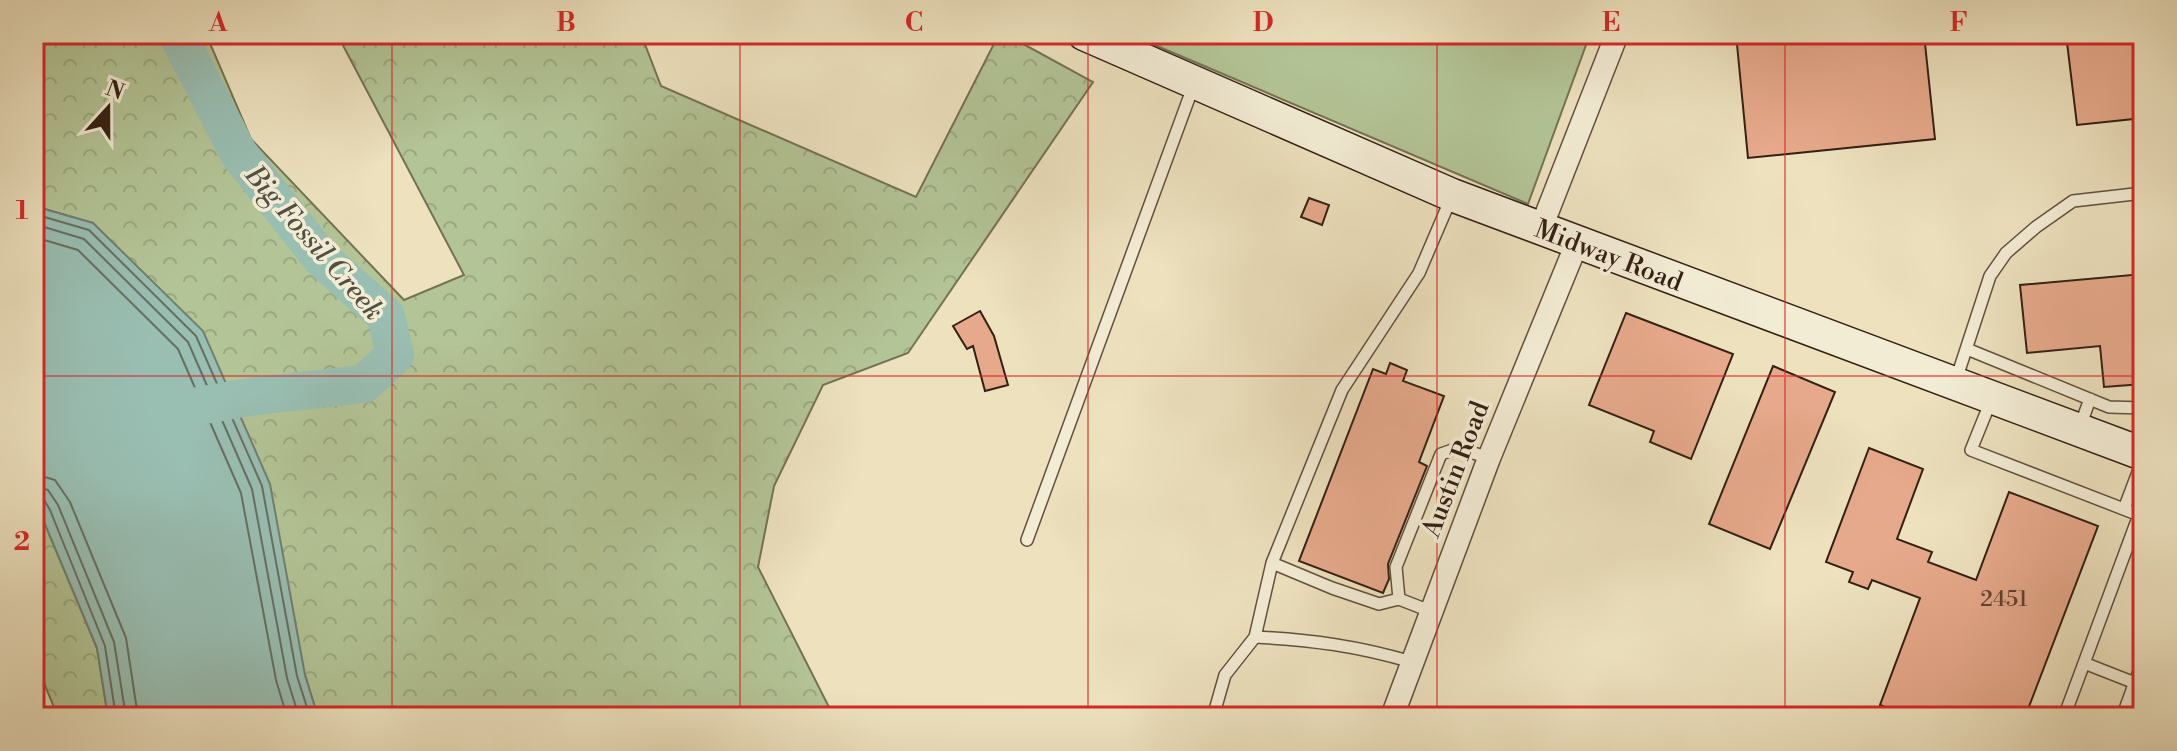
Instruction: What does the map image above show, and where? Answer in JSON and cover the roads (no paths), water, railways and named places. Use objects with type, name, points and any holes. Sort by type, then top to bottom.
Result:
[{"type":"main road","name":"Midway Road","points":[[1084,34],[1452,195],[1955,383],[2143,457]]},
{"type":"street","points":[[1541,228],[1617,34]]},
{"type":"street","name":"Austin Road","points":[[1392,717],[1489,458],[1577,243]]},
{"type":"street","points":[[2128,717],[2141,681]]},
{"type":"lane","points":[[1027,540],[1195,82]]},
{"type":"lane","points":[[1955,383],[1990,276],[2006,253],[2073,201],[2143,193]]},
{"type":"lane","points":[[1213,717],[1225,675],[1255,637],[1272,563],[1342,390],[1419,273],[1452,195]]},
{"type":"lane","points":[[1967,349],[2109,407],[2143,408]]},
{"type":"lane","points":[[1992,398],[1971,450],[2141,515],[2064,717]]},
{"type":"lane","points":[[2078,430],[2090,399]]},
{"type":"lane","points":[[1399,599],[1396,567],[1441,454],[1458,448],[1489,458]]},
{"type":"lane","points":[[2124,509],[2143,457]]},
{"type":"lane","points":[[1272,563],[1379,604],[1399,599],[1430,611]]},
{"type":"lane","points":[[1255,637],[1315,640],[1362,647],[1412,662]]},
{"type":"lane","points":[[2084,663],[2141,681]]},
{"type":"water","points":[[34,206],[93,223],[203,331],[270,484],[305,675],[318,717],[108,717],[97,648],[34,498]]},
{"type":"waterway","name":"Big Fossil Creek","points":[[177,34],[239,154],[321,258],[386,316],[395,355],[364,384],[255,396],[182,409]]}]
